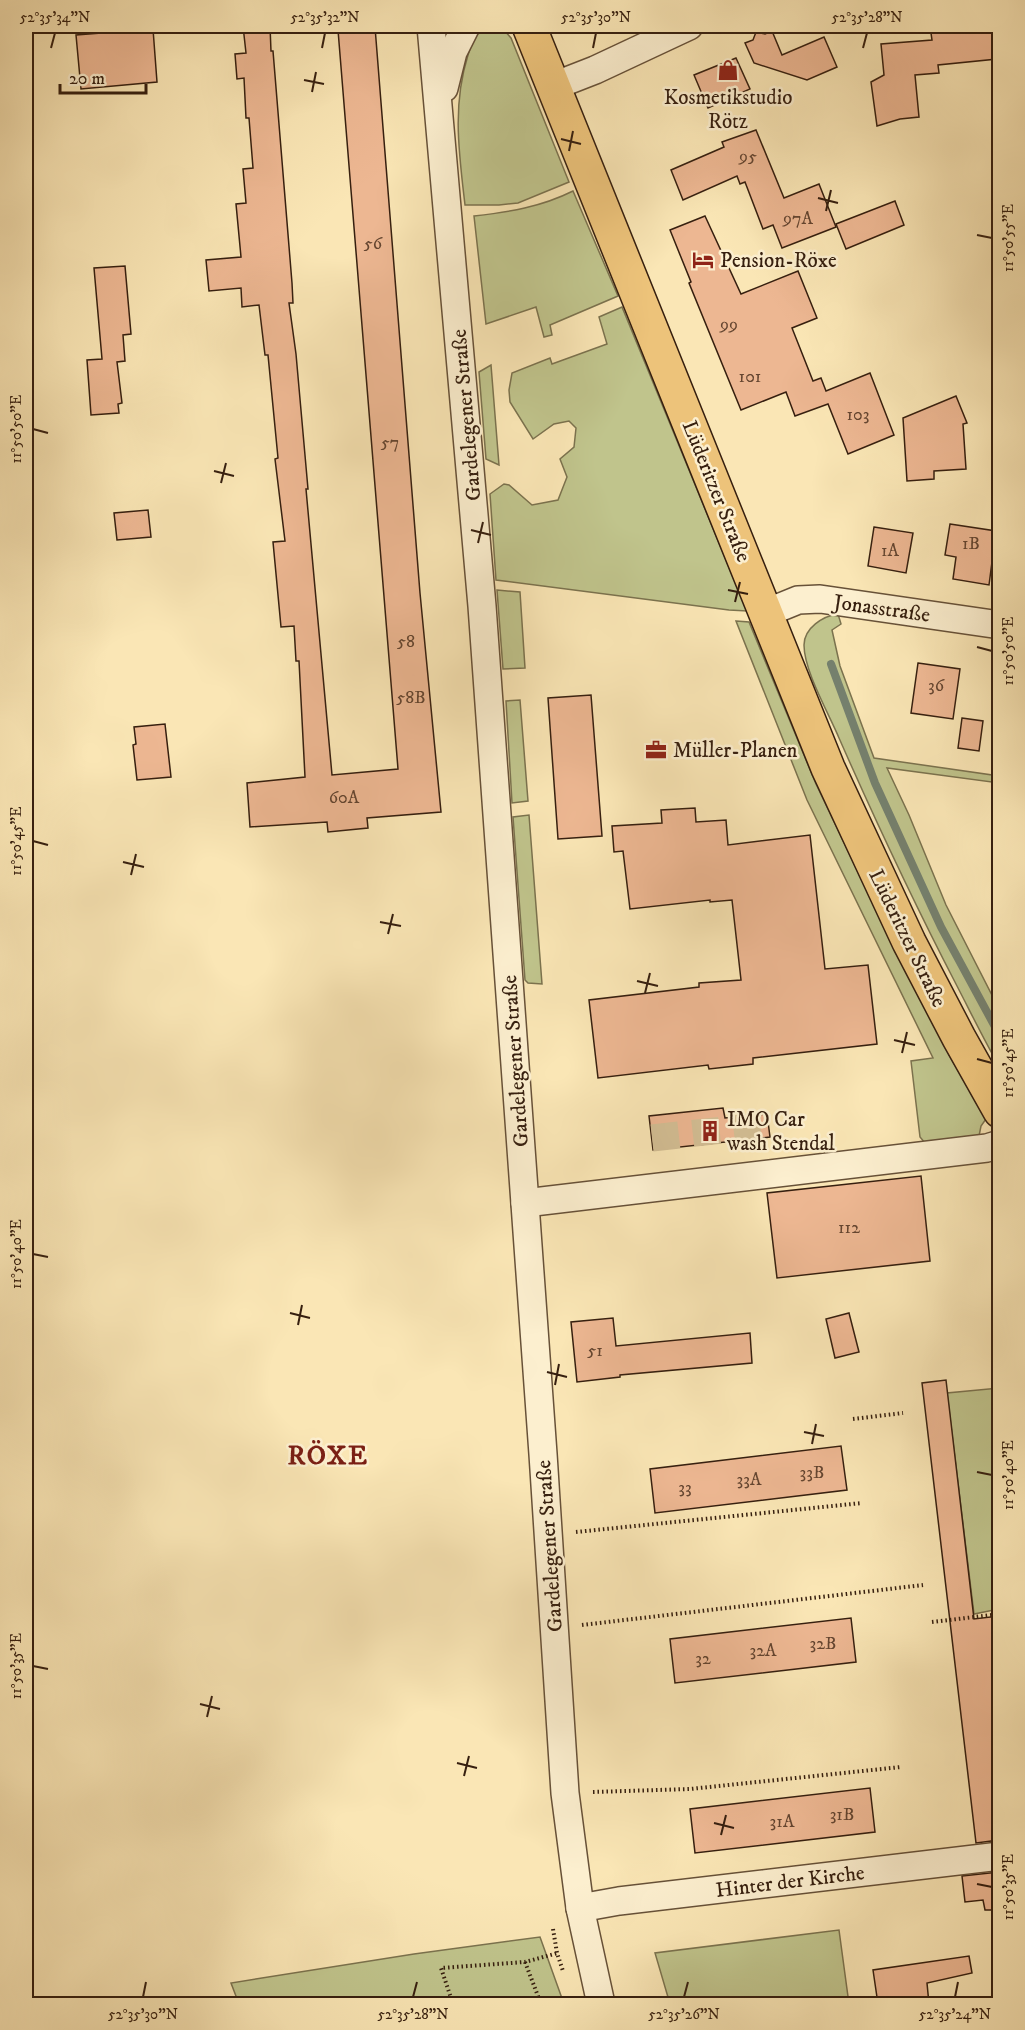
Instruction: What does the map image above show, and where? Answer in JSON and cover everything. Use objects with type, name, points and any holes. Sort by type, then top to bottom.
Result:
[{"type":"main road","name":"Lüderitzer Straße","points":[[529,26],[815,735],[868,857],[953,1027],[999,1111]]},
{"type":"street","name":"Gardelegener Straße","points":[[431,26],[482,606],[565,1793],[580,1908],[601,2004]]},
{"type":"street","name":"Gardelegener Straße","points":[[440,115],[450,62],[466,26]]},
{"type":"street","points":[[554,86],[595,70],[689,26]]},
{"type":"street","name":"Jonasstraße","points":[[766,613],[798,600],[820,599],[999,625]]},
{"type":"street","points":[[525,1203],[987,1148],[999,1144]]},
{"type":"street","name":"Hinter der Kirche","points":[[580,1908],[619,1900],[999,1856]]},
{"type":"path","points":[[854,1419],[903,1413]]},
{"type":"path","points":[[548,1535],[862,1503]]},
{"type":"path","points":[[554,1629],[923,1585]]},
{"type":"path","points":[[932,1622],[999,1614]]},
{"type":"path","points":[[565,1793],[690,1789],[901,1767]]},
{"type":"path","points":[[453,2004],[441,1968],[525,1962],[588,1945]]},
{"type":"path","points":[[525,1962],[541,2004]]},
{"type":"green space","points":[[494,27],[504,30],[511,38],[569,182],[518,203],[465,205],[458,130],[463,74],[474,39],[481,31]]},
{"type":"green space","points":[[573,191],[618,296],[550,325],[552,335],[544,337],[536,307],[486,324],[474,216],[525,208]]},
{"type":"green space","points":[[622,307],[747,611],[496,580],[490,494],[504,484],[509,485],[532,505],[558,500],[567,477],[560,459],[574,447],[576,428],[569,421],[554,424],[533,439],[510,402],[509,390],[512,373],[550,358],[552,364],[607,344],[599,317]]},
{"type":"green space","points":[[491,365],[499,465],[486,459],[479,372]]},
{"type":"green space","points":[[497,590],[520,592],[525,668],[503,669]]},
{"type":"green space","points":[[838,614],[841,624],[832,630],[840,666],[874,758],[999,776],[999,783],[887,768],[946,905],[999,1009],[999,1066],[941,956],[812,680],[805,655],[804,645],[807,633],[826,617]]},
{"type":"green space","points":[[736,621],[749,622],[816,784],[949,1055],[986,1119],[981,1126],[979,1136],[925,1143],[920,1137],[911,1061],[933,1058],[807,800]]},
{"type":"green space","points":[[520,700],[528,801],[512,803],[506,701]]},
{"type":"green space","points":[[529,815],[542,984],[528,983],[525,980],[513,817]]},
{"type":"green space","points":[[999,1388],[999,1609],[974,1614],[947,1393]]},
{"type":"green space","points":[[839,1930],[849,2004],[670,2004],[655,1953]]},
{"type":"green space","points":[[540,1937],[564,2004],[239,2004],[231,1983],[414,1954]]},
{"type":"building","points":[[243,26],[270,26],[271,51],[273,51],[292,283],[293,303],[289,303],[296,354],[332,775],[398,769],[338,30],[375,27],[420,593],[441,812],[367,818],[368,828],[328,832],[327,822],[250,827],[247,783],[305,777],[299,661],[296,661],[294,626],[281,627],[273,542],[285,541],[275,459],[278,458],[268,355],[265,355],[259,305],[242,307],[241,288],[209,291],[206,260],[241,257],[236,204],[246,203],[243,169],[253,168],[249,118],[246,118],[244,78],[237,79],[235,54],[246,53]]},
{"type":"building","points":[[930,26],[979,26],[980,33],[993,31],[997,59],[938,65],[939,73],[915,75],[919,117],[900,119],[877,126],[871,82],[884,75],[881,44],[932,40]]},
{"type":"building","points":[[153,29],[157,82],[81,89],[76,35]]},
{"type":"building","points":[[772,31],[782,55],[824,37],[837,67],[807,80],[754,63],[745,43],[753,40],[756,32],[765,34]]},
{"type":"building","points":[[736,58],[750,89],[708,108],[694,75]]},
{"type":"building","points":[[756,130],[784,198],[819,184],[836,227],[782,248],[773,225],[763,229],[745,182],[740,184],[737,176],[683,200],[671,170],[724,147],[722,142]]},
{"type":"building","points":[[895,201],[904,225],[846,249],[836,224]]},
{"type":"building","points":[[705,216],[741,294],[798,271],[817,318],[792,328],[813,381],[821,378],[826,391],[870,373],[894,435],[848,454],[828,404],[795,416],[786,392],[741,410],[670,230]]},
{"type":"building","points":[[125,266],[131,334],[123,335],[125,361],[117,362],[122,403],[118,404],[119,413],[91,415],[87,360],[102,359],[94,268]]},
{"type":"building","points":[[956,396],[967,423],[963,424],[966,469],[934,471],[934,479],[907,481],[903,418]]},
{"type":"building","points":[[148,510],[151,537],[117,540],[114,513]]},
{"type":"building","points":[[950,524],[996,531],[989,585],[953,579],[956,557],[945,555]]},
{"type":"building","points":[[874,527],[913,533],[906,573],[868,566]]},
{"type":"building","points":[[918,663],[960,669],[953,719],[911,713]]},
{"type":"building","points":[[591,695],[602,836],[558,839],[548,698]]},
{"type":"building","points":[[962,718],[983,721],[979,751],[958,748]]},
{"type":"building","points":[[165,724],[171,777],[137,780],[133,745],[136,744],[134,727]]},
{"type":"building","points":[[695,808],[696,822],[726,820],[728,845],[810,835],[825,969],[868,965],[877,1044],[753,1058],[753,1064],[709,1069],[708,1065],[598,1078],[589,1000],[699,987],[699,983],[741,980],[732,900],[710,902],[710,900],[630,909],[623,851],[614,852],[612,826],[662,823],[661,810]]},
{"type":"building","name":"IMO Car wash Stendal","points":[[723,1108],[725,1118],[767,1114],[770,1137],[653,1150],[649,1116]]},
{"type":"building","points":[[921,1176],[930,1261],[777,1278],[767,1193]]},
{"type":"building","points":[[849,1313],[859,1352],[835,1358],[826,1319]]},
{"type":"building","points":[[613,1318],[616,1346],[750,1333],[752,1363],[620,1375],[620,1377],[577,1382],[571,1322]]},
{"type":"building","points":[[946,1380],[974,1619],[999,1616],[999,1840],[976,1843],[922,1383]]},
{"type":"building","points":[[841,1446],[847,1490],[655,1513],[650,1469]]},
{"type":"building","points":[[851,1618],[856,1662],[675,1683],[670,1639]]},
{"type":"building","points":[[870,1788],[875,1832],[695,1853],[690,1809]]},
{"type":"building","points":[[999,1872],[999,1910],[985,1910],[983,1900],[965,1902],[962,1876]]},
{"type":"building","points":[[969,1956],[972,1973],[927,1983],[929,2004],[878,2004],[873,1970]]},
{"type":"waterway","points":[[831,664],[875,783],[941,927],[1000,1036]]},
{"type":"tunnel","points":[[652,1138],[768,1125]]},
{"type":"place","name":"Kosmetikstudio Rötz","points":[[728,70]]},
{"type":"place","name":"Pension-Röxe","points":[[703,260]]},
{"type":"place","name":"Müller-Planen","points":[[656,750]]},
{"type":"place","name":"IMO Car wash Stendal","points":[[710,1131]]},
{"type":"district","name":"RÖXE","points":[[328,1455]]}]
